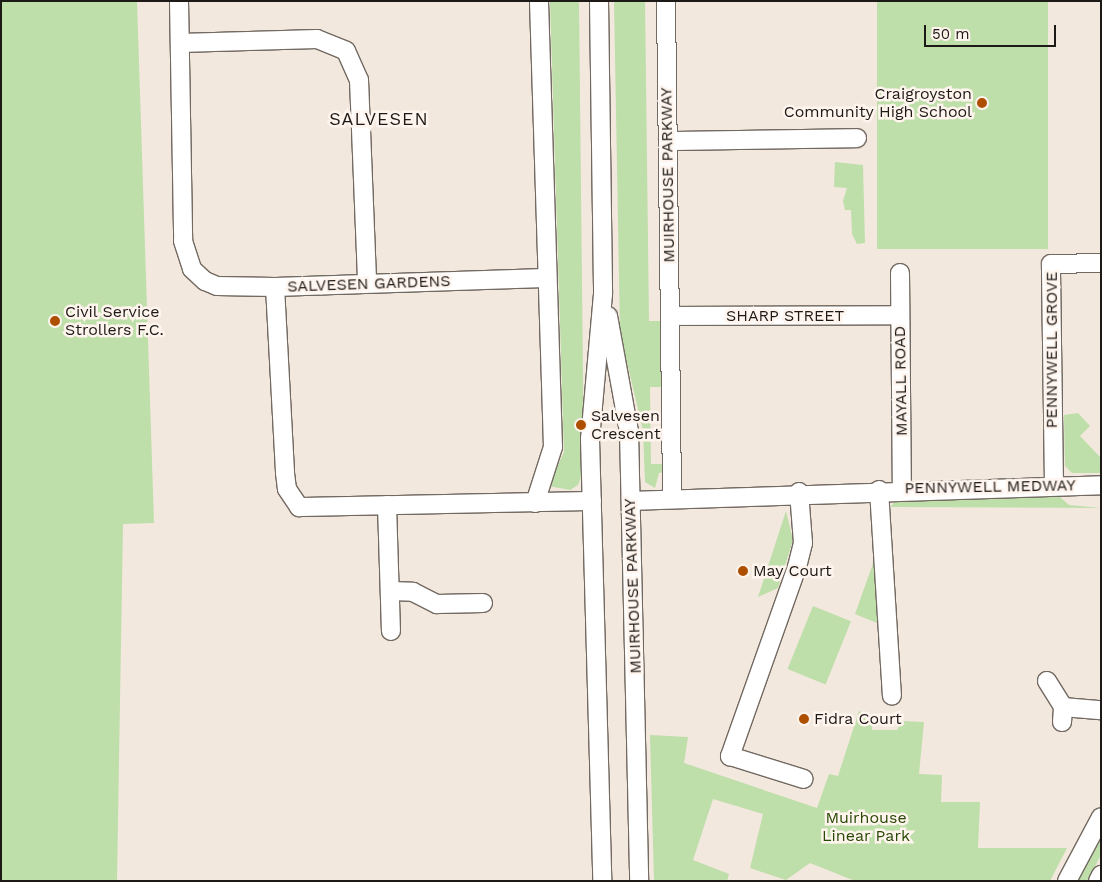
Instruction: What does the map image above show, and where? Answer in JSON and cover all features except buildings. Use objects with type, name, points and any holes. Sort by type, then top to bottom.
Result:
[{"type":"street","name":"SALVESEN GARDENS","points":[[179,1],[185,255],[192,269],[217,286],[274,287],[545,278]]},
{"type":"street","points":[[535,503],[553,448],[545,278],[539,1]]},
{"type":"street","name":"MUIRHOUSE PARKWAY","points":[[599,1],[604,294],[590,439],[602,881]]},
{"type":"street","name":"MUIRHOUSE PARKWAY","points":[[666,1],[672,498]]},
{"type":"street","points":[[180,43],[317,39],[346,52],[359,80],[367,283]]},
{"type":"street","points":[[668,141],[857,138]]},
{"type":"street","name":"PENNYWELL GROVE","points":[[1054,486],[1051,264],[1101,263]]},
{"type":"street","name":"MAYALL ROAD","points":[[900,273],[902,489]]},
{"type":"street","points":[[274,287],[285,473],[290,498],[299,507],[592,501]]},
{"type":"street","name":"MUIRHOUSE PARKWAY","points":[[604,294],[629,431],[639,881]]},
{"type":"street","name":"SHARP STREET","points":[[670,316],[900,315]]},
{"type":"street","name":"PENNYWELL MEDWAY","points":[[631,501],[800,492],[1101,485]]},
{"type":"street","points":[[880,490],[892,696]]},
{"type":"street","points":[[800,492],[803,543],[797,567],[730,756],[804,779]]},
{"type":"street","points":[[387,505],[391,631]]},
{"type":"street","points":[[390,591],[413,592],[437,604],[483,603]]},
{"type":"street","points":[[1047,681],[1062,715],[1101,710]]},
{"type":"street","points":[[1067,881],[1101,817]]},
{"type":"street","points":[[1098,881],[1101,875]]},
{"type":"green space","points":[[1,1],[137,1],[154,523],[123,524],[117,881],[1,881]]},
{"type":"green space","points":[[550,1],[579,1],[584,469],[578,485],[570,490],[548,486],[564,452]]},
{"type":"green space","points":[[614,1],[645,1],[649,321],[663,321],[663,387],[650,387],[651,464],[663,464],[664,472],[659,473],[655,488],[645,482],[643,430],[620,333]]},
{"type":"green space","name":"Craigroyston Community High School","points":[[877,1],[1048,1],[1048,249],[877,249]]},
{"type":"green space","points":[[835,162],[863,165],[865,243],[857,244],[852,234],[851,210],[845,210],[843,201],[847,188],[834,187]]},
{"type":"green space","points":[[1078,413],[1090,426],[1080,436],[1101,458],[1101,473],[1072,473],[1065,466],[1064,415]]},
{"type":"green space","points":[[901,495],[1060,497],[1069,505],[1101,508],[890,507]]},
{"type":"green space","points":[[786,511],[793,540],[778,588],[758,597]]},
{"type":"green space","points":[[875,558],[879,618],[877,623],[855,614]]},
{"type":"green space","points":[[813,606],[851,621],[826,684],[788,669]]},
{"type":"green space","name":"Muirhouse Linear Park","points":[[859,711],[871,716],[872,730],[897,730],[901,721],[924,722],[919,774],[942,775],[941,802],[980,802],[978,848],[1067,848],[1050,881],[855,881],[810,863],[786,880],[750,868],[763,814],[713,799],[693,860],[729,874],[727,881],[654,881],[650,735],[688,737],[684,763],[817,808],[829,774],[838,776]]},
{"type":"green space","points":[[1101,833],[1101,855],[1092,872],[1087,881],[1075,881]]},
{"type":"place","name":"Craigroyston Community High School","points":[[982,103]]},
{"type":"place","name":"Civil Service Strollers F.C.","points":[[55,321]]},
{"type":"place","name":"Salvesen Crescent","points":[[581,425]]},
{"type":"place","name":"May Court","points":[[743,571]]},
{"type":"place","name":"Fidra Court","points":[[804,719]]},
{"type":"district","name":"SALVESEN","points":[[379,119]]}]
